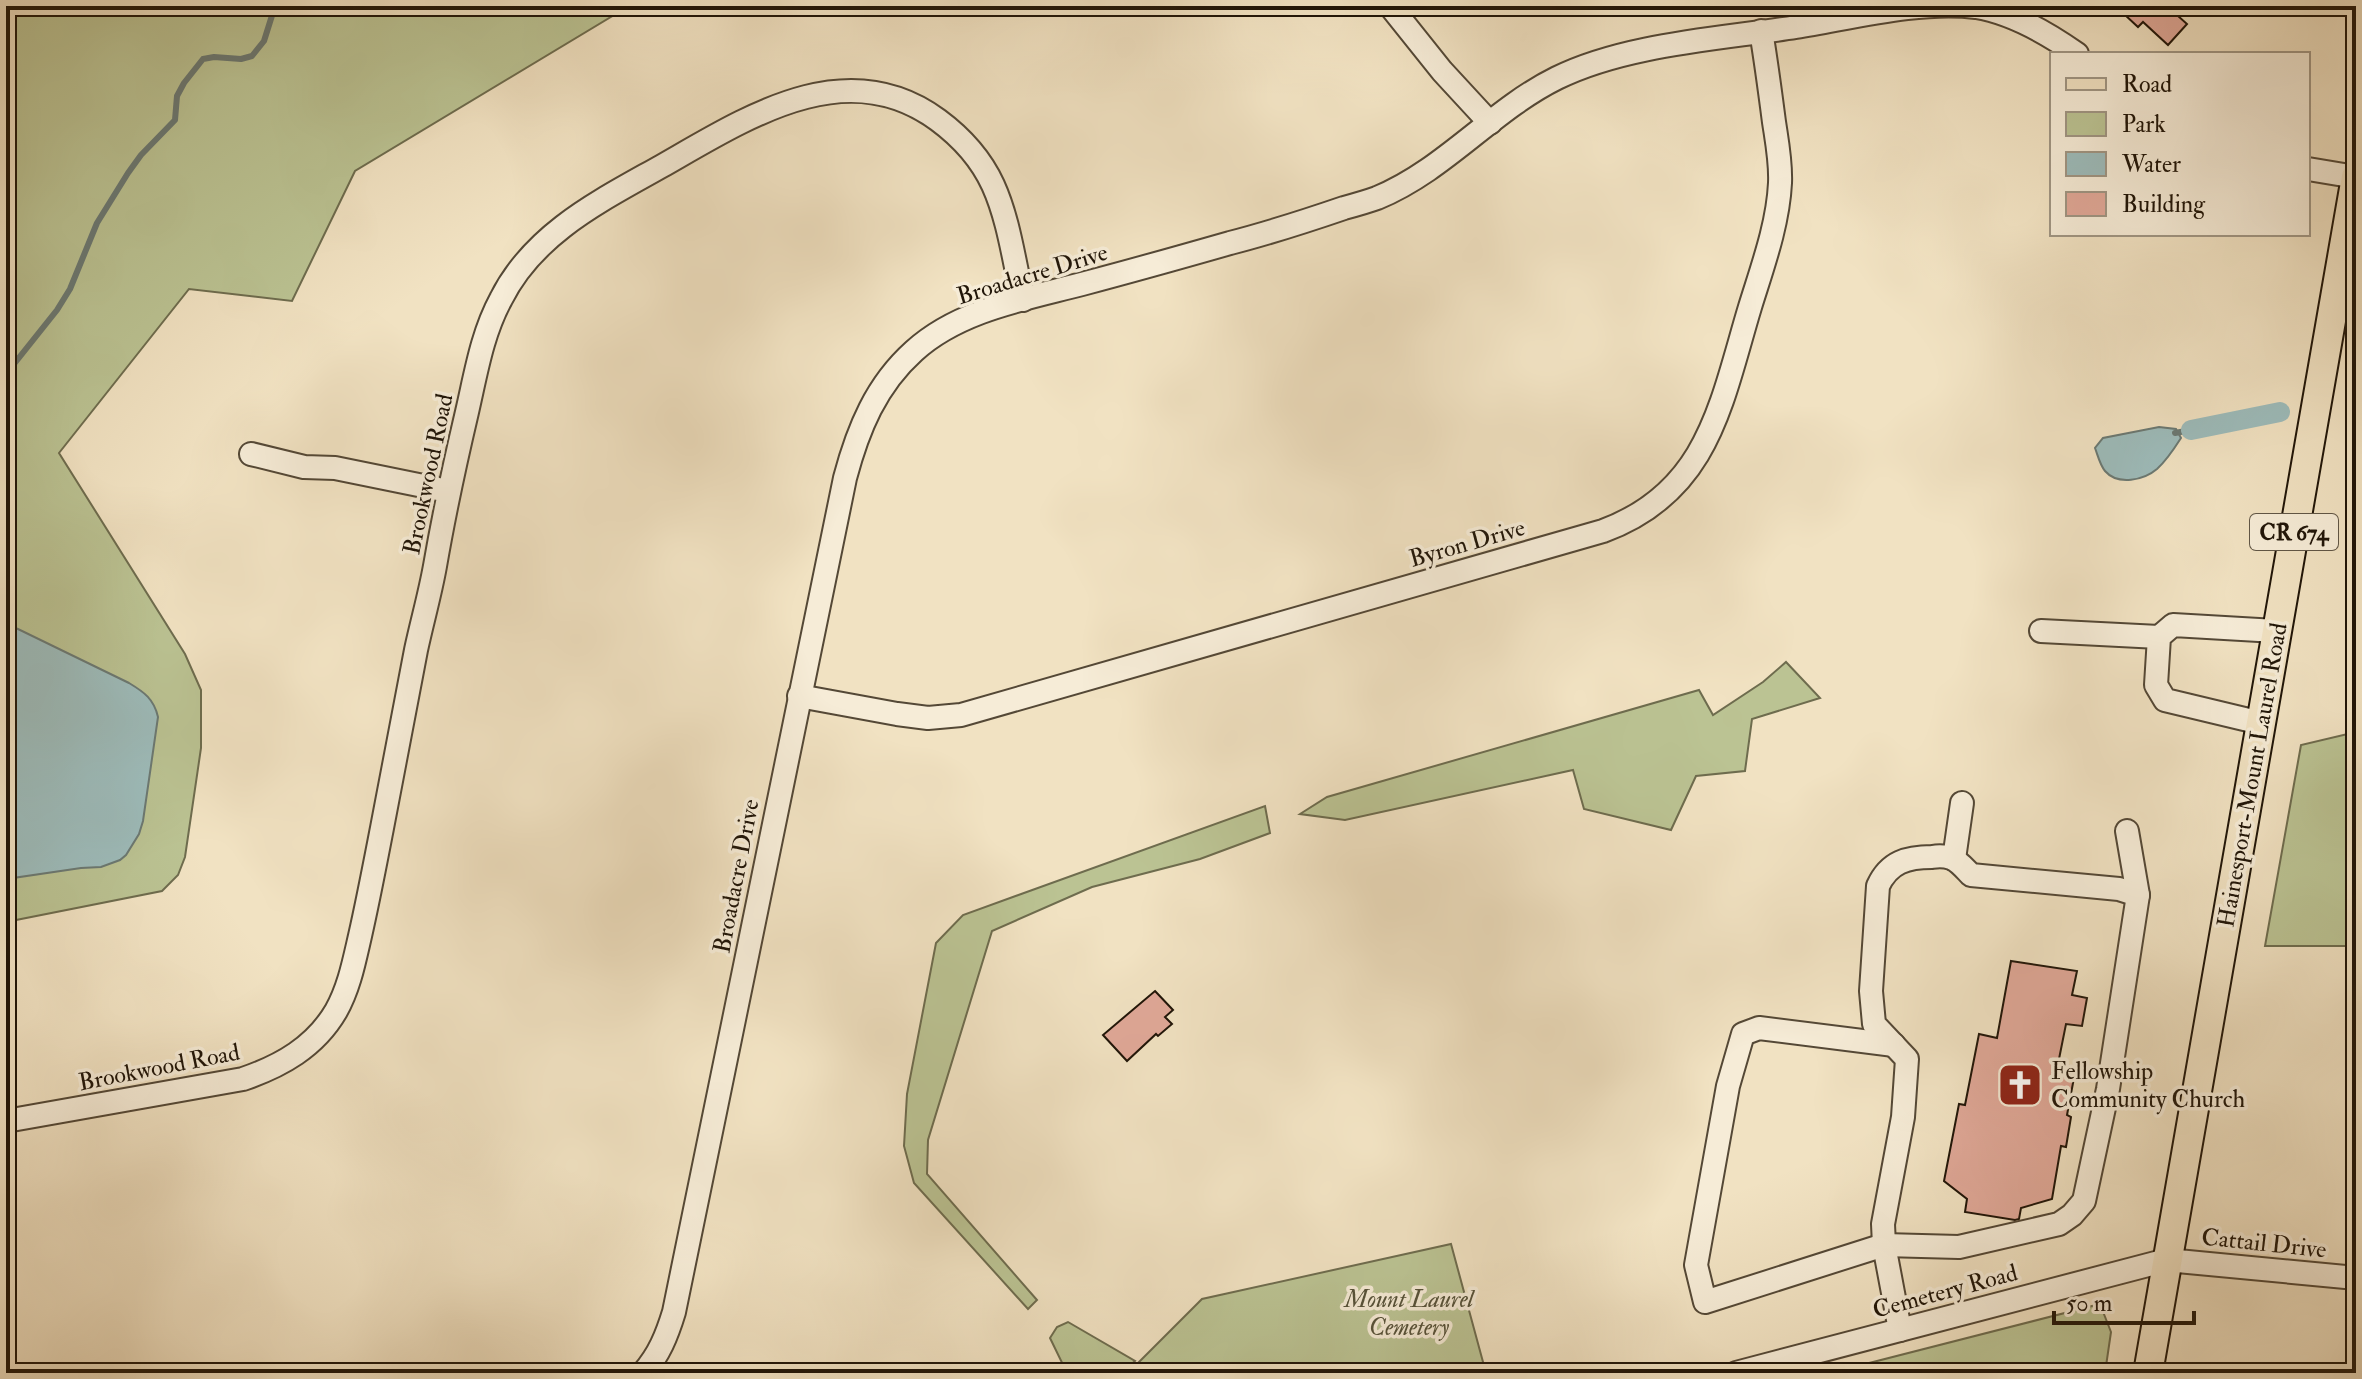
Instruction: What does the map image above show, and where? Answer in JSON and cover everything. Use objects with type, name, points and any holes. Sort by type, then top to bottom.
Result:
[{"type":"main road","name":"Hainesport-Mount Laurel Road","points":[[2148,1373],[2356,177]]},
{"type":"street","points":[[1390,6],[1442,71],[1490,123]]},
{"type":"street","name":"Broadacre Drive","points":[[643,1373],[654,1361],[666,1338],[674,1312],[845,478],[863,421],[877,395],[915,350],[939,332],[994,308],[1288,229],[1376,198],[1431,169],[1527,95],[1581,67],[1639,51],[1917,8],[1977,7],[2030,25],[2074,52]]},
{"type":"street","name":"Byron Drive","points":[[799,696],[928,718],[961,715],[1603,531],[1625,523],[1648,509],[1669,492],[1685,473],[1714,426],[1772,231],[1780,183],[1779,158],[1761,31]]},
{"type":"street","name":"Brookwood Road","points":[[6,1121],[243,1079],[264,1072],[303,1049],[334,1014],[345,991],[365,912],[448,491],[488,325],[514,275],[552,234],[624,187],[752,117],[802,98],[828,92],[880,92],[928,112],[966,145],[982,165],[1001,205],[1023,300]]},
{"type":"street","points":[[2310,169],[2356,177]]},
{"type":"street","points":[[251,454],[304,467],[335,468],[448,491]]},
{"type":"street","points":[[2041,631],[2159,637],[2173,625],[2276,631]]},
{"type":"street","points":[[2159,637],[2156,685],[2165,700],[2261,723]]},
{"type":"street","points":[[1954,859],[1962,803]]},
{"type":"street","points":[[1894,1045],[1759,1028],[1743,1034],[1728,1086],[1696,1265],[1705,1302],[1884,1245],[1959,1247],[2059,1224],[2072,1215],[2084,1201],[2108,1089],[2138,895],[2127,831]]},
{"type":"street","points":[[1900,1330],[1883,1224],[1903,1117],[1907,1059],[1874,1024],[1871,991],[1878,886],[1883,875],[1895,864],[1911,857],[1942,856],[1954,859],[1971,875],[2119,889],[2138,895]]},
{"type":"street","name":"Cattail Drive","points":[[2167,1260],[2356,1278]]},
{"type":"street","name":"Cemetery Road","points":[[1736,1373],[2167,1260]]},
{"type":"green space","points":[[15,6],[629,6],[355,171],[292,301],[189,289],[59,453],[185,654],[201,690],[201,748],[185,857],[178,875],[162,891],[6,922],[6,27]]},
{"type":"green space","points":[[1786,662],[1820,698],[1752,719],[1745,771],[1696,776],[1671,830],[1584,809],[1573,770],[1345,820],[1300,814],[1327,797],[1699,690],[1713,715],[1763,682]]},
{"type":"green space","points":[[2356,732],[2356,946],[2265,946],[2301,745]]},
{"type":"green space","points":[[1265,806],[1270,833],[1200,859],[1092,887],[992,931],[928,1140],[927,1174],[1037,1300],[1028,1309],[914,1183],[904,1146],[907,1094],[936,943],[963,915]]},
{"type":"green space","name":"Mount Laurel Cemetery","points":[[1451,1244],[1486,1373],[1128,1373],[1202,1299]]},
{"type":"green space","points":[[2100,1304],[2111,1332],[2105,1373],[1830,1373]]},
{"type":"green space","points":[[1068,1322],[1135,1361],[1122,1373],[1067,1373],[1050,1338],[1057,1327]]},
{"type":"water","points":[[2159,427],[2176,429],[2181,438],[2157,469],[2131,480],[2117,479],[2105,471],[2095,448],[2103,438]]},
{"type":"water","points":[[6,625],[129,683],[144,693],[154,705],[158,717],[143,821],[139,834],[120,860],[101,867],[6,879]]},
{"type":"building","points":[[2125,6],[2167,6],[2187,24],[2168,45],[2143,22],[2138,27],[2125,15],[2129,10]]},
{"type":"building","name":"Fellowship Community Church","points":[[2011,961],[2077,971],[2072,995],[2087,998],[2082,1026],[2066,1024],[2058,1064],[2076,1067],[2067,1115],[2071,1117],[2066,1147],[2061,1146],[2052,1199],[2021,1208],[2019,1219],[2015,1220],[1965,1212],[1967,1199],[1944,1181],[1959,1104],[1965,1105],[1979,1034],[1997,1038]]},
{"type":"building","points":[[1155,991],[1173,1010],[1165,1017],[1172,1024],[1158,1036],[1156,1034],[1127,1061],[1103,1035]]},
{"type":"waterway","points":[[6,374],[70,289],[97,223],[128,173],[175,120],[177,96],[184,83],[203,59],[252,56],[264,41],[275,6]]},
{"type":"waterway","points":[[2191,430],[2280,412]]},
{"type":"waterway","points":[[2175,433],[2191,430]]},
{"type":"place","name":"Fellowship Community Church","points":[[2020,1085]]}]
